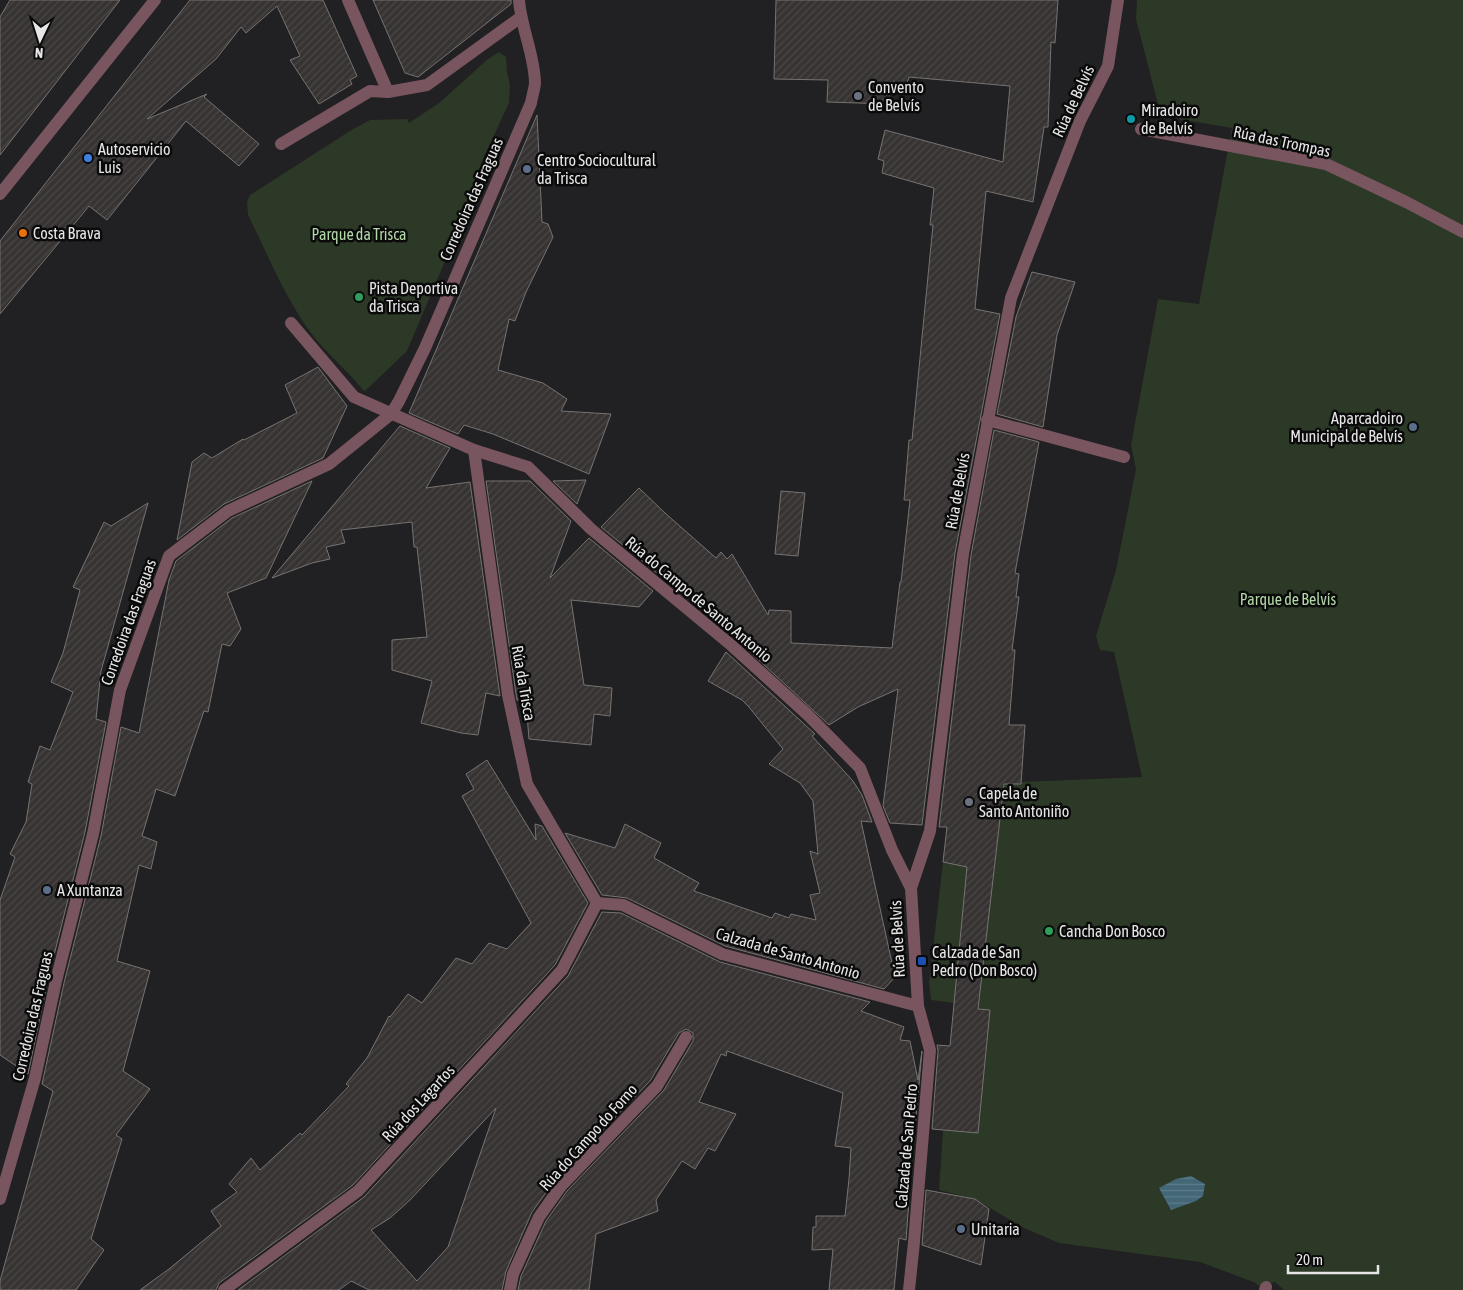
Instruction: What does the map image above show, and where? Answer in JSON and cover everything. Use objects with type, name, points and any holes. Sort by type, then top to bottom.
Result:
[{"type":"street","points":[[0,194],[154,0]]},
{"type":"street","points":[[348,0],[388,92]]},
{"type":"street","name":"Corredoira das Fraguas","points":[[0,1199],[35,1078],[56,981],[93,834],[120,690],[169,556],[228,511],[329,464],[391,414],[425,348],[531,103],[535,85],[533,66],[521,17],[519,0]]},
{"type":"street","name":"Rúa de Belvís","points":[[918,1006],[911,888],[930,830],[963,554],[1011,298],[1080,122],[1108,66],[1118,0]]},
{"type":"street","points":[[281,144],[370,91],[388,92],[426,85],[521,17]]},
{"type":"street","name":"Rúa das Trompas","points":[[1140,129],[1326,164],[1406,202],[1463,232]]},
{"type":"street","name":"Rúa do Campo de Santo Antonio","points":[[291,323],[354,397],[474,450],[528,467],[591,529],[731,644],[808,715],[860,768],[892,850],[911,888]]},
{"type":"street","points":[[987,420],[1124,456]]},
{"type":"street","name":"Rúa da Trisca","points":[[474,450],[508,696],[527,784],[597,903]]},
{"type":"street","name":"Calzada de Santo Antonio","points":[[597,903],[623,905],[722,954],[918,1006]]},
{"type":"street","name":"Rúa dos Lagartos","points":[[224,1290],[358,1191],[562,970],[597,903]]},
{"type":"street","name":"Calzada de San Pedro","points":[[909,1290],[930,1050],[918,1006]]},
{"type":"street","name":"Rúa do Campo do Forno","points":[[510,1290],[513,1274],[539,1217],[561,1186],[657,1086],[686,1037]]},
{"type":"green space","name":"Parque de Belvís","points":[[1137,0],[1463,0],[1463,1290],[1284,1290],[1275,1282],[1258,1286],[1256,1283],[1200,1262],[1059,1243],[1024,1228],[975,1199],[939,1190],[954,1003],[931,1000],[929,983],[949,811],[991,784],[1142,777],[1114,652],[1100,650],[1096,636],[1116,570],[1136,469],[1131,445],[1158,299],[1199,304],[1232,128],[1161,116],[1136,19]]},
{"type":"green space","name":"Parque da Trisca","points":[[499,52],[506,57],[510,85],[509,103],[481,163],[482,174],[407,351],[365,391],[324,348],[302,320],[285,291],[248,215],[247,202],[250,195],[370,120],[407,119],[409,123],[439,103],[488,59]]},
{"type":"water","points":[[1191,1176],[1205,1184],[1203,1196],[1196,1201],[1171,1210],[1159,1188],[1176,1179]]},
{"type":"building","points":[[10,0],[120,0],[0,155],[0,17]]},
{"type":"building","points":[[190,0],[323,0],[357,76],[350,80],[352,84],[319,104],[290,60],[300,56],[277,6],[246,33],[241,27],[216,59],[147,119],[207,94],[204,97],[259,144],[239,166],[186,121],[107,220],[89,206],[0,314],[0,241]]},
{"type":"building","points":[[373,0],[511,0],[511,4],[418,77],[405,73]]},
{"type":"building","points":[[776,0],[1058,0],[1055,43],[1051,42],[1048,127],[1044,127],[1033,202],[986,191],[975,309],[1000,314],[955,553],[922,825],[890,823],[883,806],[898,689],[858,707],[829,725],[735,638],[739,631],[668,573],[663,578],[601,527],[639,488],[716,558],[721,552],[727,559],[732,554],[768,615],[769,610],[791,611],[791,643],[892,648],[910,500],[904,500],[909,440],[912,440],[933,225],[930,225],[934,188],[882,173],[884,161],[878,159],[885,130],[1003,162],[1010,86],[909,77],[907,83],[890,82],[889,104],[827,102],[828,80],[774,79]]},
{"type":"building","points":[[537,115],[542,222],[548,224],[553,237],[526,292],[515,321],[509,319],[498,370],[543,383],[567,399],[561,411],[611,414],[589,474],[493,434],[464,425],[458,434],[409,413]]},
{"type":"building","points":[[1032,272],[1075,282],[1057,335],[1043,427],[997,414],[1016,317]]},
{"type":"building","points":[[318,367],[347,406],[323,458],[224,504],[177,540],[192,462],[204,453],[212,458],[243,439],[297,413],[285,385]]},
{"type":"building","points":[[400,426],[450,448],[426,488],[470,482],[500,696],[486,693],[478,735],[461,733],[421,723],[432,681],[392,670],[392,640],[427,637],[417,547],[414,547],[412,522],[341,530],[345,543],[326,547],[330,559],[312,563],[272,578]]},
{"type":"building","points":[[994,430],[1039,442],[1015,573],[1019,574],[1016,597],[1019,597],[1012,650],[1015,650],[1009,725],[1025,725],[1021,784],[1004,784],[978,1009],[990,1010],[978,1133],[932,1129],[937,1045],[950,1046],[967,867],[943,862],[947,827],[939,827],[971,555]]},
{"type":"building","points":[[586,480],[577,504],[553,481]]},
{"type":"building","points":[[312,481],[266,578],[227,593],[241,629],[230,646],[222,644],[208,712],[204,711],[175,796],[156,789],[142,836],[157,842],[151,869],[139,865],[117,961],[150,971],[123,1071],[150,1089],[116,1135],[122,1139],[91,1239],[104,1250],[76,1290],[0,1290],[0,1281],[53,1091],[42,1084],[64,983],[101,836],[121,727],[139,733],[169,580],[176,561],[232,518]]},
{"type":"building","points":[[486,481],[530,481],[571,521],[550,578],[589,538],[653,591],[639,607],[571,600],[584,685],[612,688],[610,716],[594,714],[591,745],[529,739],[526,702],[517,700],[516,694]]},
{"type":"building","points":[[781,491],[805,493],[798,556],[775,554]]},
{"type":"building","points":[[148,503],[101,671],[96,719],[106,722],[85,832],[48,979],[28,1074],[0,1055],[0,900],[15,857],[10,854],[26,822],[32,784],[28,782],[40,746],[50,750],[73,692],[51,682],[63,653],[80,590],[73,587],[104,522],[111,526]]},
{"type":"building","points":[[726,652],[815,734],[812,736],[853,781],[862,795],[872,822],[861,821],[895,977],[884,989],[725,946],[627,898],[602,895],[565,833],[615,848],[625,824],[661,843],[654,858],[699,883],[694,891],[772,918],[775,913],[789,918],[791,914],[816,920],[810,895],[820,893],[810,851],[818,854],[813,801],[800,783],[769,764],[783,749],[748,706],[742,700],[708,681]]},
{"type":"building","points":[[487,760],[536,840],[535,824],[542,826],[588,903],[555,965],[353,1185],[219,1283],[216,1290],[140,1290],[169,1269],[221,1226],[211,1211],[237,1192],[229,1184],[251,1158],[260,1170],[300,1133],[302,1135],[349,1086],[346,1084],[367,1058],[389,1016],[408,994],[422,1003],[456,958],[472,964],[489,943],[507,949],[531,923],[462,796],[474,789],[466,774]]},
{"type":"building","points":[[602,912],[621,913],[720,962],[870,1002],[861,1011],[904,1027],[900,1040],[910,1041],[918,1080],[922,1051],[915,1128],[910,1127],[903,1186],[910,1187],[906,1240],[899,1238],[894,1290],[829,1290],[833,1249],[812,1250],[813,1227],[816,1227],[816,1216],[845,1216],[851,1148],[835,1146],[843,1093],[727,1051],[726,1056],[721,1054],[699,1102],[736,1114],[715,1151],[708,1148],[695,1169],[682,1161],[656,1200],[658,1211],[596,1234],[589,1290],[518,1290],[521,1276],[546,1221],[567,1191],[664,1090],[693,1041],[693,1033],[686,1029],[679,1033],[650,1081],[555,1180],[532,1212],[506,1271],[502,1290],[369,1290],[351,1281],[339,1290],[238,1290],[364,1197],[568,976]],"holes":[[[496,1108],[448,1247],[417,1281],[371,1230],[390,1218],[410,1200]]]},
{"type":"building","name":"Unitaria","points":[[926,1190],[975,1199],[989,1209],[981,1265],[922,1245]]},
{"type":"place","name":"Convento de Belvís","points":[[858,96]]},
{"type":"place","name":"Miradoiro de Belvís","points":[[1131,119]]},
{"type":"place","name":"Autoservicio Luis","points":[[88,158]]},
{"type":"place","name":"Centro Sociocultural da Trisca","points":[[527,169]]},
{"type":"place","name":"Costa Brava","points":[[23,233]]},
{"type":"place","name":"Pista Deportiva da Trisca","points":[[359,297]]},
{"type":"place","name":"Aparcadoiro Municipal de Belvís","points":[[1413,427]]},
{"type":"place","name":"Capela de Santo Antoniño","points":[[969,802]]},
{"type":"place","name":"A Xuntanza","points":[[47,890]]},
{"type":"place","name":"Cancha Don Bosco","points":[[1049,931]]},
{"type":"place","name":"Calzada de San Pedro (Don Bosco)","points":[[922,961]]},
{"type":"place","name":"Unitaria","points":[[961,1229]]}]
